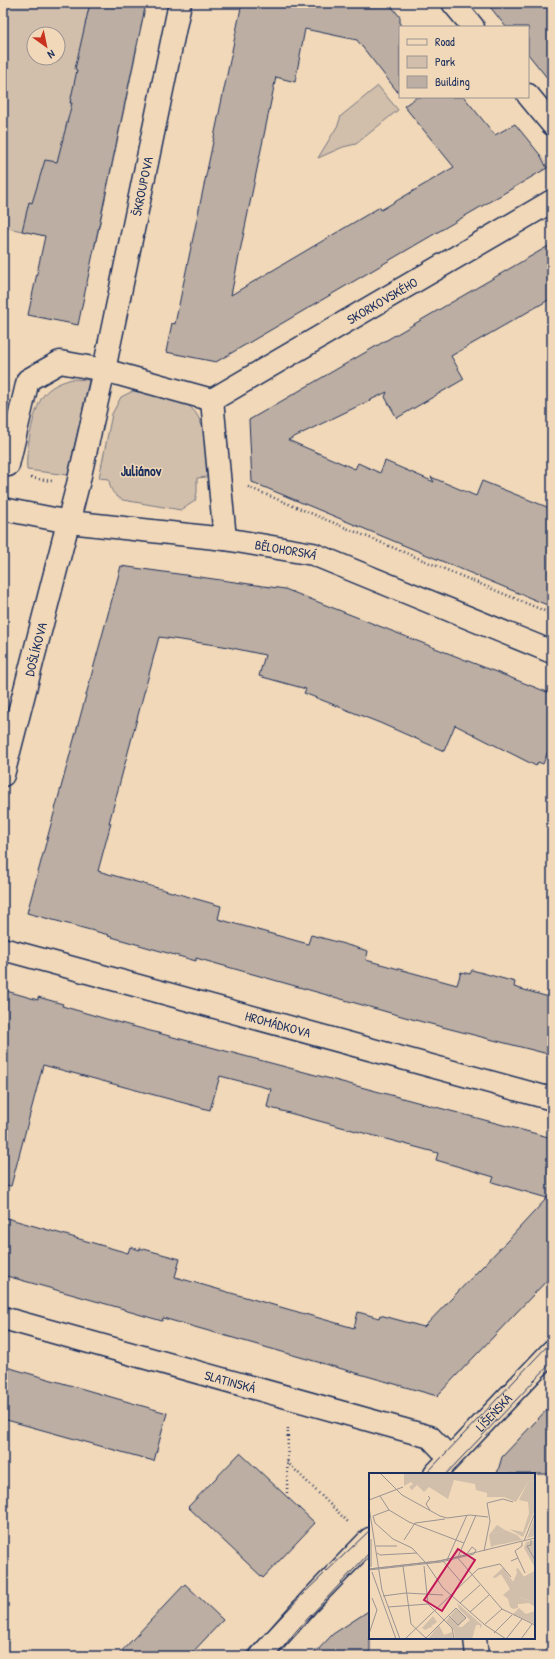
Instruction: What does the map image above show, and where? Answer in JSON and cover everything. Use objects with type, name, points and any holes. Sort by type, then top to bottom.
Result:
[{"type":"street","name":"ŠKROUPOVA","points":[[69,522],[104,370],[180,3]]},
{"type":"street","points":[[453,3],[472,26]]},
{"type":"street","points":[[529,96],[552,124]]},
{"type":"street","name":"SKORKOVSKÉHO","points":[[212,400],[552,201]]},
{"type":"street","points":[[8,465],[28,380],[60,362],[104,370],[212,400],[225,539]]},
{"type":"street","name":"BĚLOHORSKÁ","points":[[3,509],[69,522],[225,539],[313,554],[552,652]]},
{"type":"street","name":"DOŠLÍKOVA","points":[[3,775],[69,522]]},
{"type":"street","name":"HROMÁDKOVA","points":[[3,949],[552,1099]]},
{"type":"street","name":"SLATINSKÁ","points":[[3,1318],[430,1437],[450,1458]]},
{"type":"street","name":"LÍŠEŇSKÁ","points":[[436,1473],[552,1351]]},
{"type":"street","points":[[264,1654],[310,1601],[369,1540]]},
{"type":"street","points":[[475,1639],[477,1656]]},
{"type":"path","points":[[287,1493],[288,1420]]},
{"type":"path","points":[[287,1462],[349,1524]]},
{"type":"green space","points":[[3,3],[90,3],[137,48],[95,246],[3,227]]},
{"type":"green space","points":[[378,86],[398,110],[356,144],[343,147],[318,158],[338,125],[341,116]]},
{"type":"green space","points":[[72,379],[89,380],[68,475],[27,470],[27,453],[30,432],[39,403],[43,396],[53,387]]},
{"type":"green space","points":[[133,391],[176,399],[187,404],[195,412],[200,421],[204,432],[207,477],[197,478],[197,492],[195,501],[181,510],[123,500],[113,492],[109,479],[99,478],[112,414],[121,397]]},
{"type":"building","points":[[90,3],[146,3],[78,325],[28,315],[45,236],[22,231],[29,202],[32,203],[45,160],[57,162],[72,103],[70,103],[77,70],[75,69]]},
{"type":"building","points":[[242,3],[389,3],[400,17],[399,94],[357,40],[305,29],[295,82],[276,77],[231,295],[380,207],[381,210],[454,167],[404,106],[416,98],[465,98],[495,135],[515,124],[541,156],[547,168],[216,362],[166,352],[172,323],[175,324]]},
{"type":"building","points":[[487,3],[545,3],[552,11],[552,84],[529,55],[529,26],[505,26]]},
{"type":"building","points":[[552,244],[552,298],[451,356],[464,379],[397,418],[385,397],[387,392],[288,440],[355,469],[358,463],[380,473],[385,461],[434,482],[431,477],[476,496],[482,481],[552,509],[552,607],[252,482],[249,420]]},
{"type":"building","points":[[121,566],[285,589],[552,694],[552,741],[543,764],[538,762],[536,766],[455,725],[444,751],[380,723],[304,693],[306,689],[259,676],[265,655],[223,646],[159,637],[109,823],[111,823],[98,871],[221,906],[218,919],[308,944],[311,935],[330,940],[368,951],[366,960],[457,985],[461,972],[470,974],[472,970],[515,982],[514,987],[552,998],[552,1055],[419,1021],[196,958],[196,961],[108,936],[109,935],[27,913]]},
{"type":"building","points":[[3,990],[38,1000],[38,997],[63,1004],[62,1006],[113,1021],[552,1138],[552,1275],[437,1396],[163,1318],[162,1321],[3,1275],[3,1217],[128,1253],[130,1247],[140,1250],[140,1248],[180,1259],[175,1277],[354,1328],[358,1312],[379,1318],[380,1315],[424,1327],[547,1198],[492,1182],[494,1177],[436,1160],[438,1153],[267,1107],[271,1089],[220,1076],[210,1110],[43,1065],[11,1186],[3,1185]]},
{"type":"building","points":[[3,1366],[167,1413],[154,1461],[3,1419]]},
{"type":"building","points":[[552,1404],[552,1474],[497,1473],[502,1457]]},
{"type":"building","points":[[240,1453],[315,1523],[263,1578],[188,1507]]},
{"type":"building","points":[[185,1584],[223,1620],[189,1656],[117,1656]]},
{"type":"building","points":[[369,1611],[370,1656],[312,1656],[333,1634]]},
{"type":"tram line","points":[[427,1473],[552,1341]]},
{"type":"tram line","points":[[447,1473],[552,1362]]},
{"type":"tram line","points":[[244,1656],[303,1594],[369,1531]]},
{"type":"tram line","points":[[276,1656],[297,1630],[369,1553]]},
{"type":"district","name":"Juliánov","points":[[141,471]]}]
